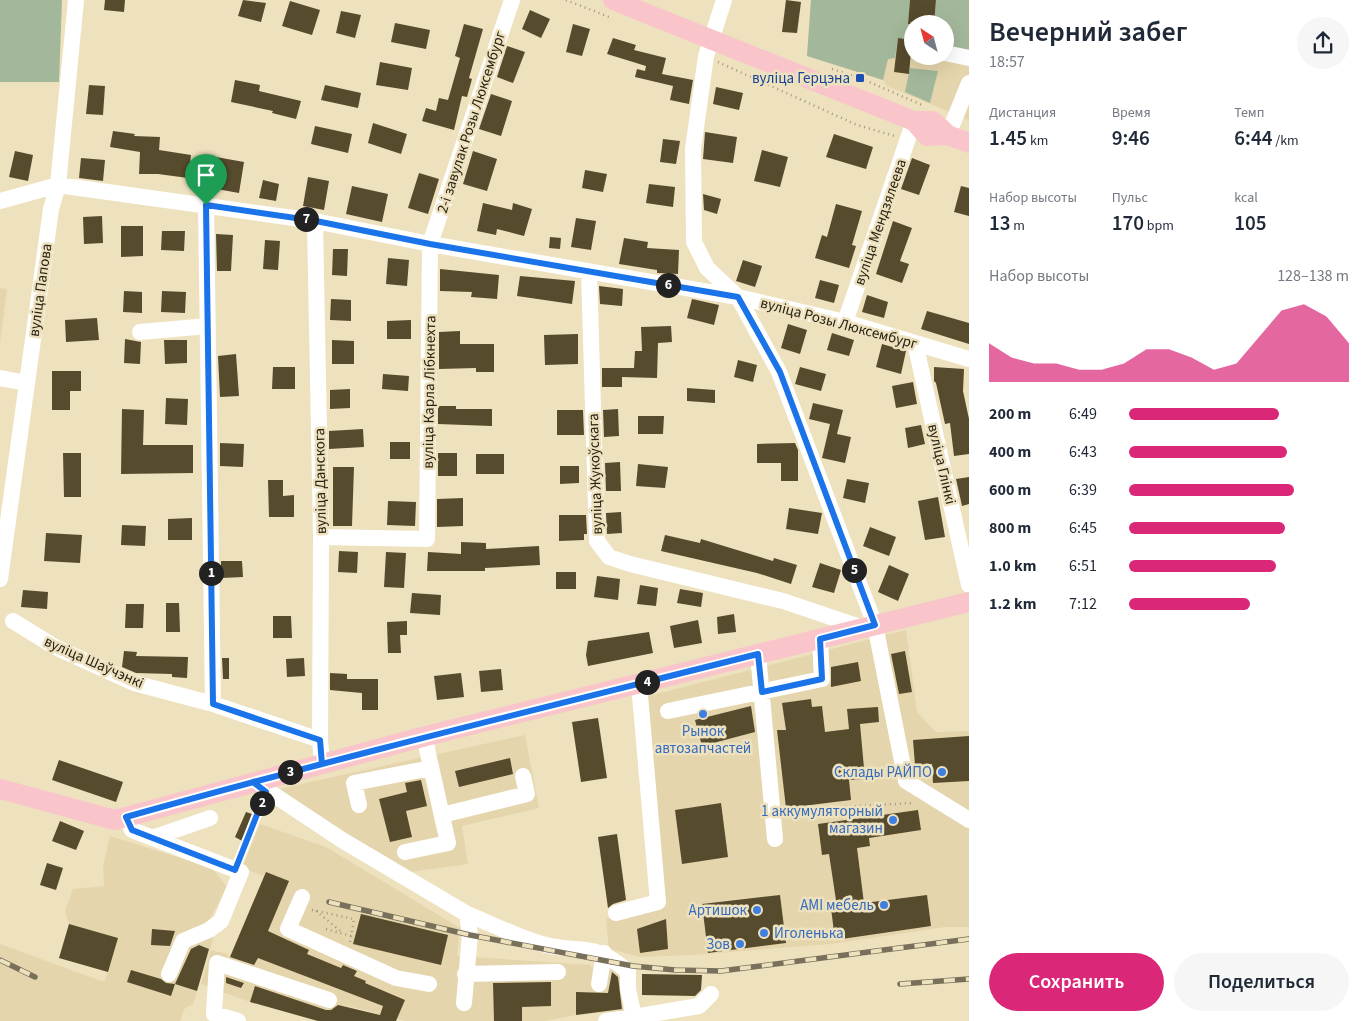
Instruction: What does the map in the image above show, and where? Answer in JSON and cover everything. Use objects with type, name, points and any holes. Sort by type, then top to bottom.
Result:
[{"type":"main road","points":[[612,9],[911,130],[933,121],[948,135],[969,143]]},
{"type":"main road","points":[[0,789],[115,820],[260,787],[322,764],[426,736],[969,602]]},
{"type":"street","name":"вуліца Папова","points":[[0,580],[51,209],[58,185],[76,0]]},
{"type":"street","name":"2-і завулак Розы Люксембург","points":[[430,244],[512,0]]},
{"type":"street","points":[[724,0],[708,48],[694,149],[694,242],[707,268],[738,297],[780,372],[869,626],[906,780],[969,820]]},
{"type":"street","points":[[954,55],[969,58]]},
{"type":"street","points":[[948,135],[968,82]]},
{"type":"street","name":"вуліца Мендзялеева","points":[[845,322],[911,130]]},
{"type":"street","name":"вуліца Розы Люксембург","points":[[0,201],[58,185],[316,221],[430,244],[738,297],[845,322],[969,359]]},
{"type":"street","points":[[206,205],[213,704]]},
{"type":"street","name":"вуліца Данскога","points":[[316,221],[321,537],[320,740]]},
{"type":"street","name":"вуліца Карла Лібкнехта","points":[[321,537],[427,539],[430,244]]},
{"type":"street","name":"вуліца Жукоўскага","points":[[589,272],[597,541],[609,557],[630,564],[783,601],[869,626]]},
{"type":"street","points":[[140,332],[208,326]]},
{"type":"street","name":"вуліца Глінкі","points":[[915,343],[969,585]]},
{"type":"street","points":[[0,378],[27,383]]},
{"type":"street","name":"вуліца Шаўчэнкі","points":[[13,621],[55,647],[134,683],[213,704],[320,740]]},
{"type":"street","points":[[668,711],[822,679],[820,639]]},
{"type":"street","points":[[758,654],[775,839]]},
{"type":"street","points":[[616,913],[658,902],[639,684]]},
{"type":"street","points":[[404,852],[448,842],[431,768],[426,736]]},
{"type":"street","points":[[320,740],[322,764]]},
{"type":"street","points":[[359,805],[354,783],[431,768]]},
{"type":"street","points":[[442,815],[527,794],[523,776]]},
{"type":"street","points":[[260,787],[467,914],[546,945],[597,950],[612,957],[628,972],[628,989],[634,1017]]},
{"type":"street","points":[[126,817],[132,830],[142,838],[241,872],[222,921],[209,930],[183,941],[169,974]]},
{"type":"street","points":[[142,838],[210,818]]},
{"type":"street","points":[[300,902],[288,929],[396,978],[429,984]]},
{"type":"street","points":[[464,1003],[465,974],[470,934],[467,914]]},
{"type":"street","points":[[599,984],[604,953]]},
{"type":"street","points":[[238,1021],[214,1014],[217,963],[329,1000]]},
{"type":"street","points":[[465,974],[558,972]]},
{"type":"street","points":[[606,1021],[699,1006],[711,994]]},
{"type":"path","points":[[566,0],[612,9]]},
{"type":"path","points":[[708,48],[857,124],[911,130]]},
{"type":"path","points":[[235,870],[260,787]]},
{"type":"path","points":[[773,810],[940,802]]},
{"type":"path","points":[[300,902],[315,910],[344,934]]},
{"type":"path","points":[[315,910],[354,919],[346,955]]},
{"type":"shaded area","points":[[811,0],[969,0],[969,120],[887,86],[883,80],[807,56]]},
{"type":"shaded area","points":[[0,288],[7,289],[0,343]]},
{"type":"shaded area","points":[[906,630],[917,712],[936,732],[969,731],[969,927],[945,927],[831,944],[692,955],[640,957],[609,949],[606,919],[665,904],[633,700]]},
{"type":"shaded area","points":[[525,735],[539,808],[462,826],[468,864],[402,873],[274,790]]},
{"type":"shaded area","points":[[260,824],[326,847],[460,928],[457,956],[591,965],[592,972],[593,966],[621,972],[623,1011],[576,1015],[545,1021],[405,1021],[341,1004],[391,1021],[318,1021],[250,1002],[201,984],[211,950],[227,954],[229,958],[264,876],[242,868]]},
{"type":"shaded area","points":[[110,836],[212,868],[227,887],[206,926],[214,936],[193,1004],[185,1008],[180,1021],[0,1021],[0,944],[104,982],[108,972],[59,958],[69,924],[65,911],[73,889],[104,886],[103,867]]},
{"type":"green space","points":[[0,0],[62,0],[59,82],[0,82]]},
{"type":"green space","points":[[811,0],[910,0],[909,15],[904,15],[904,39],[898,38],[895,58],[888,59],[883,80],[807,56]]},
{"type":"green space","points":[[936,0],[969,0],[969,53],[954,50],[954,15],[935,15]]},
{"type":"green space","points":[[910,68],[938,71],[930,103],[905,92]]},
{"type":"building","points":[[105,0],[125,0],[124,12],[104,10]]},
{"type":"building","points":[[243,0],[266,3],[261,22],[238,16]]},
{"type":"building","points":[[786,0],[801,2],[797,33],[782,32]]},
{"type":"building","points":[[910,0],[936,0],[935,15],[909,15]]},
{"type":"building","points":[[290,1],[320,10],[312,35],[282,26]]},
{"type":"building","points":[[530,10],[550,19],[541,38],[522,29]]},
{"type":"building","points":[[341,11],[361,15],[355,38],[336,33]]},
{"type":"building","points":[[395,23],[430,30],[426,49],[391,42]]},
{"type":"building","points":[[464,24],[483,29],[469,78],[472,79],[467,97],[462,96],[454,130],[422,121],[426,108],[436,111],[439,98],[448,100],[460,58],[455,56]]},
{"type":"building","points":[[573,24],[590,29],[582,56],[566,52]]},
{"type":"building","points":[[613,38],[636,45],[634,50],[666,58],[662,74],[693,80],[689,104],[670,100],[673,86],[635,77],[637,69],[645,71],[646,66],[607,54]]},
{"type":"building","points":[[898,38],[904,39],[904,65],[910,65],[909,74],[894,72]]},
{"type":"building","points":[[507,46],[525,52],[513,83],[497,77]]},
{"type":"building","points":[[380,62],[412,68],[408,90],[376,85]]},
{"type":"building","points":[[235,80],[260,85],[259,91],[301,101],[296,119],[272,113],[273,111],[231,102]]},
{"type":"building","points":[[89,85],[105,86],[103,115],[86,114]]},
{"type":"building","points":[[325,85],[361,93],[358,108],[321,100]]},
{"type":"building","points":[[716,87],[743,93],[739,110],[713,104]]},
{"type":"building","points":[[491,94],[512,101],[501,136],[479,129]]},
{"type":"building","points":[[373,123],[407,134],[401,154],[368,143]]},
{"type":"building","points":[[315,126],[352,134],[348,153],[311,144]]},
{"type":"building","points":[[113,131],[135,134],[134,136],[160,137],[159,150],[191,155],[188,178],[158,174],[139,174],[140,152],[110,147]]},
{"type":"building","points":[[705,132],[737,137],[733,163],[703,159]]},
{"type":"building","points":[[834,134],[873,147],[866,169],[826,157]]},
{"type":"building","points":[[663,139],[680,141],[676,164],[660,162]]},
{"type":"building","points":[[762,150],[788,157],[780,187],[754,181]]},
{"type":"building","points":[[15,151],[33,155],[28,181],[9,177]]},
{"type":"building","points":[[473,151],[497,159],[487,191],[463,184]]},
{"type":"building","points":[[216,157],[244,162],[239,193],[211,188]]},
{"type":"building","points":[[81,158],[105,160],[103,181],[79,178]]},
{"type":"building","points":[[912,158],[930,165],[919,195],[901,189]]},
{"type":"building","points":[[585,170],[607,174],[603,192],[582,188]]},
{"type":"building","points":[[419,173],[439,179],[428,214],[408,208]]},
{"type":"building","points":[[308,177],[329,181],[324,210],[303,206]]},
{"type":"building","points":[[263,180],[279,184],[276,201],[259,198]]},
{"type":"building","points":[[649,184],[675,187],[673,207],[646,203]]},
{"type":"building","points":[[352,186],[388,194],[382,222],[346,214]]},
{"type":"building","points":[[961,186],[969,188],[969,216],[954,212]]},
{"type":"building","points":[[703,194],[721,199],[717,214],[704,210]]},
{"type":"building","points":[[483,203],[512,210],[513,203],[532,209],[524,236],[497,229],[496,235],[477,231]]},
{"type":"building","points":[[836,204],[862,211],[852,245],[856,246],[849,268],[815,258],[822,235],[827,237]]},
{"type":"building","points":[[102,216],[103,243],[84,244],[83,217]]},
{"type":"building","points":[[576,218],[596,221],[591,250],[571,247]]},
{"type":"building","points":[[893,221],[912,228],[900,261],[909,264],[902,283],[876,274]]},
{"type":"building","points":[[121,226],[143,226],[143,256],[121,257]]},
{"type":"building","points":[[162,231],[185,231],[184,251],[161,250]]},
{"type":"building","points":[[216,234],[233,235],[231,271],[217,271]]},
{"type":"building","points":[[550,237],[561,238],[560,249],[549,248]]},
{"type":"building","points":[[624,238],[648,242],[647,248],[679,250],[678,274],[657,273],[657,270],[619,264]]},
{"type":"building","points":[[265,240],[280,241],[278,270],[263,269]]},
{"type":"building","points":[[333,249],[348,249],[347,276],[332,275]]},
{"type":"building","points":[[388,258],[409,260],[407,286],[386,284]]},
{"type":"building","points":[[743,260],[762,266],[755,287],[736,281]]},
{"type":"building","points":[[440,269],[499,275],[497,299],[471,297],[472,292],[440,291]]},
{"type":"building","points":[[520,276],[575,281],[572,304],[517,296]]},
{"type":"building","points":[[820,280],[839,285],[834,303],[815,298]]},
{"type":"building","points":[[599,286],[623,289],[622,306],[600,304]]},
{"type":"building","points":[[124,291],[142,292],[142,313],[123,312]]},
{"type":"building","points":[[162,291],[186,292],[185,313],[161,312]]},
{"type":"building","points":[[867,295],[888,302],[884,318],[862,312]]},
{"type":"building","points":[[331,299],[351,300],[351,321],[330,320]]},
{"type":"building","points":[[692,299],[719,305],[714,325],[687,318]]},
{"type":"building","points":[[927,311],[969,323],[969,344],[921,329]]},
{"type":"building","points":[[97,318],[99,340],[66,342],[65,320]]},
{"type":"building","points":[[411,320],[411,339],[387,339],[387,321]]},
{"type":"building","points":[[788,324],[807,330],[800,354],[781,348]]},
{"type":"building","points":[[671,326],[672,342],[658,343],[657,378],[622,377],[622,387],[602,387],[602,368],[634,368],[635,351],[642,351],[641,327]]},
{"type":"building","points":[[460,331],[460,344],[494,344],[494,372],[476,372],[476,368],[439,369],[439,332]]},
{"type":"building","points":[[832,333],[854,340],[849,356],[827,350]]},
{"type":"building","points":[[578,334],[578,364],[545,365],[544,335]]},
{"type":"building","points":[[125,339],[141,342],[140,364],[124,363]]},
{"type":"building","points":[[164,340],[187,340],[187,363],[165,364]]},
{"type":"building","points":[[332,340],[354,341],[354,364],[332,364]]},
{"type":"building","points":[[882,344],[906,351],[901,374],[876,367]]},
{"type":"building","points":[[236,354],[239,396],[220,397],[218,356]]},
{"type":"building","points":[[738,360],[757,365],[753,382],[734,377]]},
{"type":"building","points":[[273,367],[295,367],[295,389],[272,389]]},
{"type":"building","points":[[800,367],[826,374],[821,391],[795,384]]},
{"type":"building","points":[[934,367],[964,369],[963,391],[969,419],[969,454],[954,456],[950,423],[945,424],[934,381]]},
{"type":"building","points":[[52,371],[81,371],[81,391],[70,391],[70,410],[52,410]]},
{"type":"building","points":[[383,374],[409,376],[408,391],[382,389]]},
{"type":"building","points":[[913,382],[917,404],[896,408],[892,386]]},
{"type":"building","points":[[687,388],[715,390],[715,403],[687,401]]},
{"type":"building","points":[[350,389],[350,408],[330,409],[330,390]]},
{"type":"building","points":[[166,398],[188,399],[187,425],[165,424]]},
{"type":"building","points":[[813,403],[843,410],[837,434],[851,437],[845,463],[822,458],[830,424],[809,419]]},
{"type":"building","points":[[438,406],[456,406],[456,409],[492,409],[492,426],[438,424]]},
{"type":"building","points":[[122,409],[144,410],[143,445],[193,445],[193,473],[121,474]]},
{"type":"building","points":[[618,409],[619,436],[604,437],[603,410]]},
{"type":"building","points":[[557,410],[583,410],[584,435],[557,435]]},
{"type":"building","points":[[638,416],[664,416],[663,434],[638,434]]},
{"type":"building","points":[[921,425],[925,444],[908,448],[905,428]]},
{"type":"building","points":[[363,429],[364,447],[329,449],[329,431]]},
{"type":"building","points":[[390,442],[410,442],[410,459],[390,459]]},
{"type":"building","points":[[220,443],[244,444],[243,467],[220,466]]},
{"type":"building","points":[[795,443],[798,450],[798,481],[781,481],[781,463],[757,463],[757,444]]},
{"type":"building","points":[[63,453],[81,453],[81,497],[64,497]]},
{"type":"building","points":[[438,453],[457,453],[457,476],[438,476]]},
{"type":"building","points":[[476,454],[504,454],[504,474],[476,474]]},
{"type":"building","points":[[620,462],[621,491],[606,491],[605,463]]},
{"type":"building","points":[[638,464],[668,467],[665,488],[636,486]]},
{"type":"building","points":[[560,466],[579,466],[579,483],[560,484]]},
{"type":"building","points":[[333,467],[354,467],[352,526],[333,526]]},
{"type":"building","points":[[969,477],[969,504],[962,506],[956,479]]},
{"type":"building","points":[[847,479],[869,483],[865,503],[843,498]]},
{"type":"building","points":[[268,480],[283,480],[283,496],[294,495],[294,517],[269,517]]},
{"type":"building","points":[[938,497],[945,537],[925,540],[918,501]]},
{"type":"building","points":[[463,498],[463,526],[437,527],[437,499]]},
{"type":"building","points":[[388,501],[416,502],[415,526],[387,525]]},
{"type":"building","points":[[789,508],[822,513],[818,534],[786,529]]},
{"type":"building","points":[[621,512],[622,533],[607,534],[606,513]]},
{"type":"building","points":[[559,515],[586,515],[587,534],[584,534],[584,540],[559,541]]},
{"type":"building","points":[[192,518],[192,540],[168,540],[168,519]]},
{"type":"building","points":[[122,525],[146,526],[145,546],[121,545]]},
{"type":"building","points":[[870,527],[896,537],[889,556],[863,546]]},
{"type":"building","points":[[46,533],[82,535],[80,563],[44,561]]},
{"type":"building","points":[[665,535],[700,543],[701,539],[773,561],[774,558],[797,565],[791,584],[757,573],[661,551]]},
{"type":"building","points":[[461,542],[486,543],[486,549],[539,546],[540,565],[485,568],[485,571],[427,571],[428,552],[461,554]]},
{"type":"building","points":[[339,551],[358,552],[357,573],[338,572]]},
{"type":"building","points":[[386,552],[406,553],[404,588],[384,587]]},
{"type":"building","points":[[221,561],[242,561],[243,577],[221,578]]},
{"type":"building","points":[[820,563],[841,570],[834,593],[812,587]]},
{"type":"building","points":[[889,565],[909,574],[898,601],[878,592]]},
{"type":"building","points":[[556,572],[576,572],[576,589],[556,589]]},
{"type":"building","points":[[597,576],[620,579],[618,600],[594,597]]},
{"type":"building","points":[[640,585],[658,588],[656,606],[637,604]]},
{"type":"building","points":[[680,589],[703,593],[701,607],[677,603]]},
{"type":"building","points":[[23,590],[48,592],[47,609],[21,607]]},
{"type":"building","points":[[412,593],[441,595],[440,615],[410,613]]},
{"type":"building","points":[[166,603],[179,603],[180,632],[166,632]]},
{"type":"building","points":[[126,604],[144,604],[143,628],[125,628]]},
{"type":"building","points":[[734,614],[736,632],[718,634],[717,617]]},
{"type":"building","points":[[273,616],[291,616],[292,638],[273,638]]},
{"type":"building","points":[[698,620],[702,643],[674,648],[670,626]]},
{"type":"building","points":[[407,621],[407,635],[400,635],[401,653],[388,653],[387,622]]},
{"type":"building","points":[[649,632],[653,653],[588,666],[586,655],[588,641]]},
{"type":"building","points":[[124,651],[137,652],[136,656],[188,657],[187,678],[172,677],[172,674],[136,673],[122,667]]},
{"type":"building","points":[[905,651],[912,692],[899,694],[891,654]]},
{"type":"building","points":[[222,658],[229,658],[229,679],[223,679]]},
{"type":"building","points":[[304,658],[305,676],[287,677],[286,659]]},
{"type":"building","points":[[858,662],[861,681],[831,687],[831,667]]},
{"type":"building","points":[[501,669],[503,690],[481,692],[479,671]]},
{"type":"building","points":[[330,673],[347,674],[347,679],[378,679],[378,710],[362,710],[362,693],[330,690]]},
{"type":"building","points":[[461,673],[464,697],[437,700],[434,676]]},
{"type":"building","points":[[811,699],[812,707],[822,706],[825,732],[849,729],[847,709],[878,707],[879,722],[860,724],[865,779],[849,780],[851,800],[786,808],[777,730],[786,730],[782,703]]},
{"type":"building","points":[[751,706],[755,732],[702,746],[695,720]]},
{"type":"building","points":[[598,718],[607,778],[581,782],[572,722]]},
{"type":"building","points":[[969,736],[969,781],[933,783],[932,764],[915,765],[913,740]]},
{"type":"building","points":[[510,758],[513,774],[459,787],[455,771]]},
{"type":"building","points":[[59,760],[123,782],[116,802],[52,780]]},
{"type":"building","points":[[421,780],[427,806],[406,811],[412,837],[390,842],[379,799],[407,792],[405,783]]},
{"type":"building","points":[[721,803],[728,857],[682,864],[675,810]]},
{"type":"building","points":[[918,810],[921,830],[869,838],[870,846],[857,848],[864,903],[927,895],[931,926],[835,940],[831,908],[837,907],[829,854],[822,855],[818,824]]},
{"type":"building","points":[[246,812],[255,815],[244,842],[235,837]]},
{"type":"building","points":[[60,821],[84,831],[76,850],[52,841]]},
{"type":"building","points":[[617,834],[626,900],[613,904],[608,908],[598,837]]},
{"type":"building","points":[[47,863],[63,868],[56,890],[40,885]]},
{"type":"building","points":[[266,872],[289,881],[268,931],[309,950],[307,954],[341,968],[343,965],[357,971],[354,976],[366,981],[365,983],[405,1000],[396,1021],[318,1021],[250,1002],[255,986],[326,1010],[331,1010],[338,1005],[380,1015],[383,1006],[258,958],[254,965],[230,957]]},
{"type":"building","points":[[780,895],[786,943],[708,953],[702,904]]},
{"type":"building","points":[[361,914],[448,935],[441,965],[353,944]]},
{"type":"building","points":[[666,919],[668,949],[640,953],[637,929]]},
{"type":"building","points":[[69,924],[118,938],[108,972],[59,958]]},
{"type":"building","points":[[152,929],[175,931],[170,946],[151,945]]},
{"type":"building","points":[[199,945],[209,949],[197,991],[175,984],[191,949]]},
{"type":"building","points":[[131,970],[161,979],[166,983],[175,984],[171,996],[127,982]]},
{"type":"building","points":[[612,972],[618,977],[622,1009],[576,1015],[576,992],[608,993]]},
{"type":"building","points":[[642,974],[702,975],[701,990],[695,996],[642,995]]},
{"type":"building","points":[[226,977],[244,983],[241,988],[226,983]]},
{"type":"building","points":[[551,982],[551,1006],[522,1007],[522,1021],[494,1021],[493,983]]},
{"type":"railway","points":[[329,902],[470,935],[633,966],[675,970],[721,971],[969,939]]},
{"type":"railway","points":[[0,960],[35,977]]},
{"type":"railway","points":[[900,984],[969,979]]},
{"type":"place","name":"вуліца Герцэна","points":[[860,78]]},
{"type":"place","name":"Рынок автозапчастей","points":[[703,714]]},
{"type":"place","name":"Склады РАЙПО","points":[[942,772]]},
{"type":"place","name":"1 аккумуляторный магазин","points":[[893,820]]},
{"type":"place","name":"AMI мебель","points":[[884,905]]},
{"type":"place","name":"Артишок","points":[[757,910]]},
{"type":"place","name":"Иголенька","points":[[764,933]]},
{"type":"place","name":"Зов","points":[[740,944]]},
{"type":"route","points":[[206,205],[213,704],[320,740],[322,764],[253,782],[266,792],[235,870],[132,830],[126,817],[253,782],[322,764],[426,736],[758,654],[762,692],[822,679],[820,639],[875,625],[780,372],[738,297],[430,244],[316,221],[206,205]]}]
